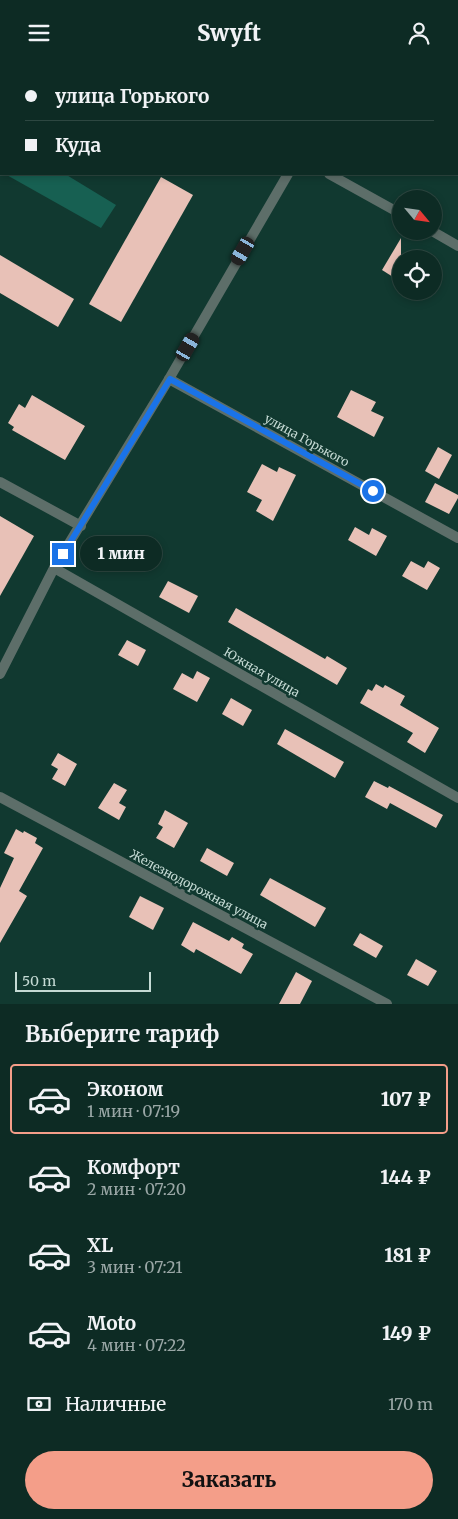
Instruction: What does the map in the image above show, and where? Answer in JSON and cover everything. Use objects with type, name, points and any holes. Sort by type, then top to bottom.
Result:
[{"type":"street","points":[[0,674],[54,568],[170,379],[287,175]]},
{"type":"street","points":[[331,175],[392,209]]},
{"type":"street","points":[[442,237],[458,246]]},
{"type":"street","name":"улица Горького","points":[[170,379],[458,537]]},
{"type":"street","points":[[0,482],[81,526]]},
{"type":"street","name":"Южная улица","points":[[54,568],[458,798]]},
{"type":"street","name":"Железнодорожная улица","points":[[0,797],[387,1004]]},
{"type":"green space","points":[[7,175],[67,175],[116,205],[101,228]]},
{"type":"building","points":[[161,177],[193,195],[121,322],[89,304]]},
{"type":"building","points":[[400,240],[401,240],[401,250],[394,250]]},
{"type":"building","points":[[392,253],[392,276],[382,270]]},
{"type":"building","points":[[0,255],[74,299],[58,327],[0,293]]},
{"type":"building","points":[[351,390],[376,402],[371,411],[384,417],[374,437],[337,417]]},
{"type":"building","points":[[32,395],[85,426],[65,460],[12,430],[14,427],[8,423],[19,404],[25,408]]},
{"type":"building","points":[[438,447],[452,455],[439,479],[425,471]]},
{"type":"building","points":[[262,464],[277,472],[279,467],[296,475],[273,521],[256,511],[262,500],[247,492]]},
{"type":"building","points":[[435,483],[458,495],[449,514],[425,502]]},
{"type":"building","points":[[0,516],[34,536],[0,596]]},
{"type":"building","points":[[355,527],[369,535],[372,528],[387,536],[376,556],[348,540]]},
{"type":"building","points":[[411,561],[424,568],[428,561],[440,568],[427,590],[402,576]]},
{"type":"building","points":[[168,581],[198,596],[189,613],[159,597]]},
{"type":"building","points":[[236,608],[325,659],[327,656],[347,668],[337,685],[228,622]]},
{"type":"building","points":[[127,640],[146,650],[138,666],[118,655]]},
{"type":"building","points":[[197,671],[210,678],[197,702],[173,689],[182,673],[193,679]]},
{"type":"building","points":[[376,684],[383,688],[385,685],[405,696],[400,705],[439,728],[425,753],[407,742],[413,733],[360,703],[368,689],[372,691]]},
{"type":"building","points":[[231,698],[252,710],[243,726],[222,714]]},
{"type":"building","points":[[285,729],[344,762],[335,778],[277,744]]},
{"type":"building","points":[[58,753],[77,764],[65,786],[52,779],[58,769],[51,765]]},
{"type":"building","points":[[374,781],[388,788],[389,786],[443,815],[436,828],[390,803],[387,809],[365,797]]},
{"type":"building","points":[[114,783],[127,790],[119,803],[126,807],[119,820],[98,808]]},
{"type":"building","points":[[165,810],[188,823],[174,848],[156,838],[163,827],[158,824]]},
{"type":"building","points":[[16,829],[37,838],[35,843],[43,848],[19,891],[27,896],[0,943],[0,888],[14,858],[4,853]]},
{"type":"building","points":[[207,848],[234,863],[227,876],[200,861]]},
{"type":"building","points":[[270,878],[326,908],[315,927],[260,895]]},
{"type":"building","points":[[140,896],[164,908],[153,930],[129,917]]},
{"type":"building","points":[[193,922],[229,941],[232,937],[244,944],[242,948],[253,954],[241,974],[196,949],[194,953],[181,945]]},
{"type":"building","points":[[360,933],[383,946],[376,958],[353,945]]},
{"type":"building","points":[[416,959],[437,971],[428,986],[407,975]]},
{"type":"building","points":[[296,972],[312,981],[300,1004],[279,1004]]},
{"type":"route","points":[[63,554],[170,379],[373,491]]}]
